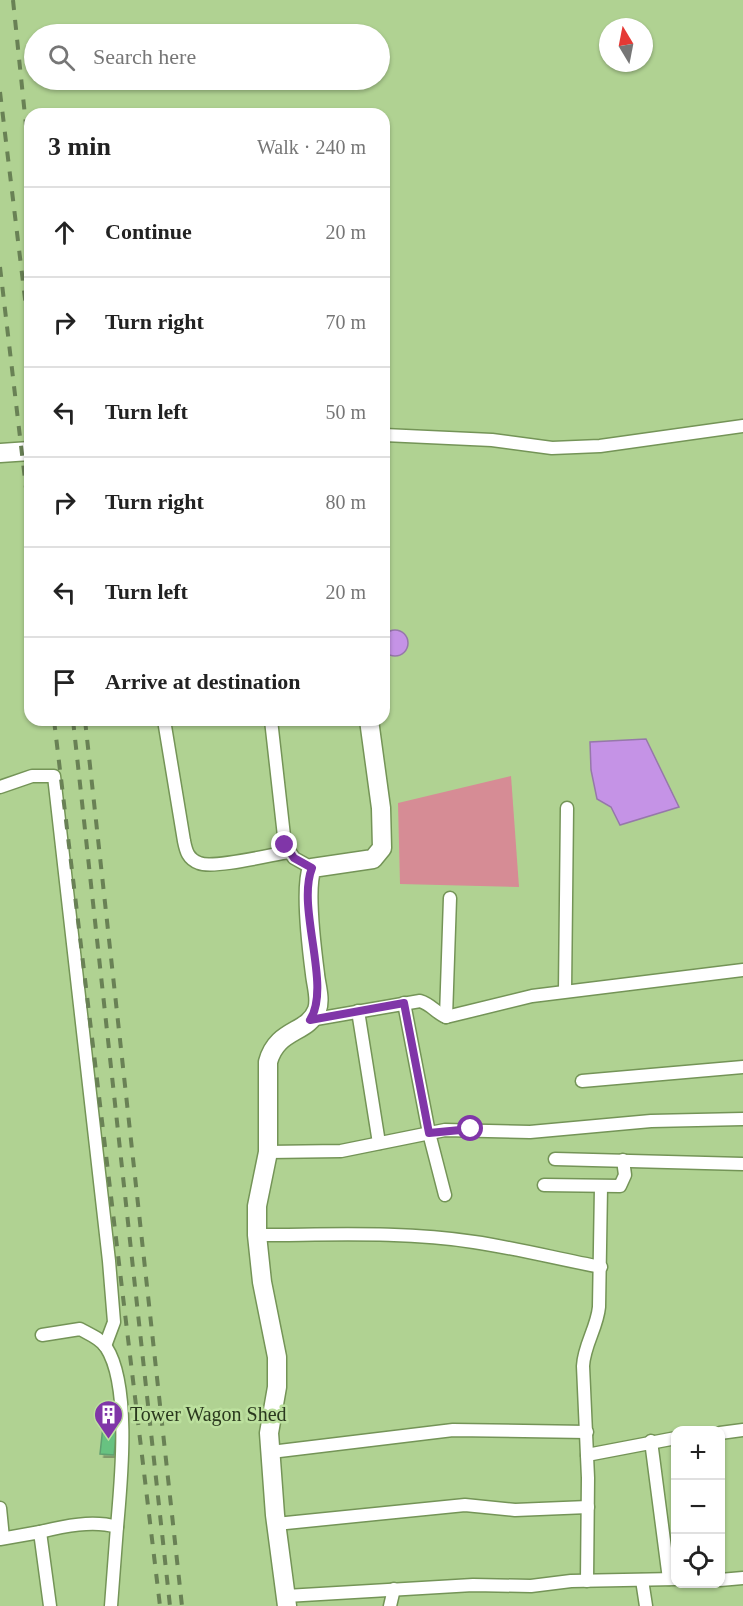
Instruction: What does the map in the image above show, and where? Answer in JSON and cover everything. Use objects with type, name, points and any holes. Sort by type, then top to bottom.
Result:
[{"type":"street","points":[[390,435],[492,440],[552,448],[611,444],[743,426]]},
{"type":"street","points":[[0,453],[24,451]]},
{"type":"street","points":[[165,726],[187,854],[192,859],[207,865],[288,852]]},
{"type":"street","points":[[272,726],[283,836],[288,852],[312,868],[373,859],[382,848],[381,808],[370,726]]},
{"type":"street","points":[[0,787],[32,776],[54,776],[109,1261],[114,1322],[105,1346]]},
{"type":"street","points":[[565,991],[567,808]]},
{"type":"street","points":[[310,1020],[317,1010],[318,990],[309,895],[312,868]]},
{"type":"street","points":[[446,1017],[450,898]]},
{"type":"street","points":[[671,1579],[587,1581],[531,1586],[492,1584],[394,1589],[287,1601],[276,1524],[270,1433],[278,1387],[277,1357],[262,1281],[257,1235],[257,1206],[268,1152],[267,1083],[272,1048],[280,1039],[310,1020],[404,1003],[428,1003],[437,1013],[446,1017],[532,996],[743,970]]},
{"type":"street","points":[[404,1003],[429,1133],[445,1195]]},
{"type":"street","points":[[358,1011],[379,1143]]},
{"type":"street","points":[[582,1081],[743,1067]]},
{"type":"street","points":[[268,1152],[328,1152],[429,1133],[471,1129],[530,1132],[651,1121],[743,1119]]},
{"type":"street","points":[[555,1159],[743,1164]]},
{"type":"street","points":[[544,1185],[620,1186],[625,1175],[623,1160]]},
{"type":"street","points":[[587,1581],[588,1455],[583,1355],[598,1320],[601,1267],[601,1187]]},
{"type":"street","points":[[257,1235],[388,1235],[445,1239],[474,1242],[601,1267]]},
{"type":"street","points":[[42,1335],[80,1329],[105,1346],[115,1365],[120,1392],[121,1443],[111,1606]]},
{"type":"street","points":[[725,1432],[743,1430]]},
{"type":"street","points":[[271,1452],[444,1431],[587,1432]]},
{"type":"street","points":[[588,1455],[671,1438]]},
{"type":"street","points":[[651,1441],[671,1572]]},
{"type":"street","points":[[276,1524],[465,1505],[514,1510],[588,1507]]},
{"type":"street","points":[[0,1508],[2,1539],[85,1524],[107,1524],[117,1527]]},
{"type":"street","points":[[40,1532],[50,1606]]},
{"type":"street","points":[[725,1580],[743,1578]]},
{"type":"street","points":[[642,1580],[646,1606]]},
{"type":"street","points":[[390,1606],[394,1589]]},
{"type":"shaded area","points":[[390,631],[400,631],[407,638],[407,648],[404,652],[400,655],[390,655]]},
{"type":"shaded area","points":[[646,739],[679,807],[620,825],[611,807],[597,799],[591,770],[590,742]]},
{"type":"shaded area","points":[[511,776],[519,887],[400,884],[398,803]]},
{"type":"building","name":"Tower Wagon Shed","points":[[103,1426],[117,1426],[114,1455],[100,1454]]},
{"type":"railway","points":[[13,0],[24,108]]},
{"type":"railway","points":[[0,92],[24,290]]},
{"type":"railway","points":[[0,267],[24,471]]},
{"type":"railway","points":[[55,726],[160,1606]]},
{"type":"railway","points":[[74,726],[170,1606]]},
{"type":"railway","points":[[86,726],[182,1606]]},
{"type":"place","name":"Tower Wagon Shed","points":[[109,1440]]},
{"type":"route","points":[[285,845],[294,858],[312,868],[309,895],[318,990],[317,1010],[310,1020],[404,1003],[429,1133],[471,1129]]}]
